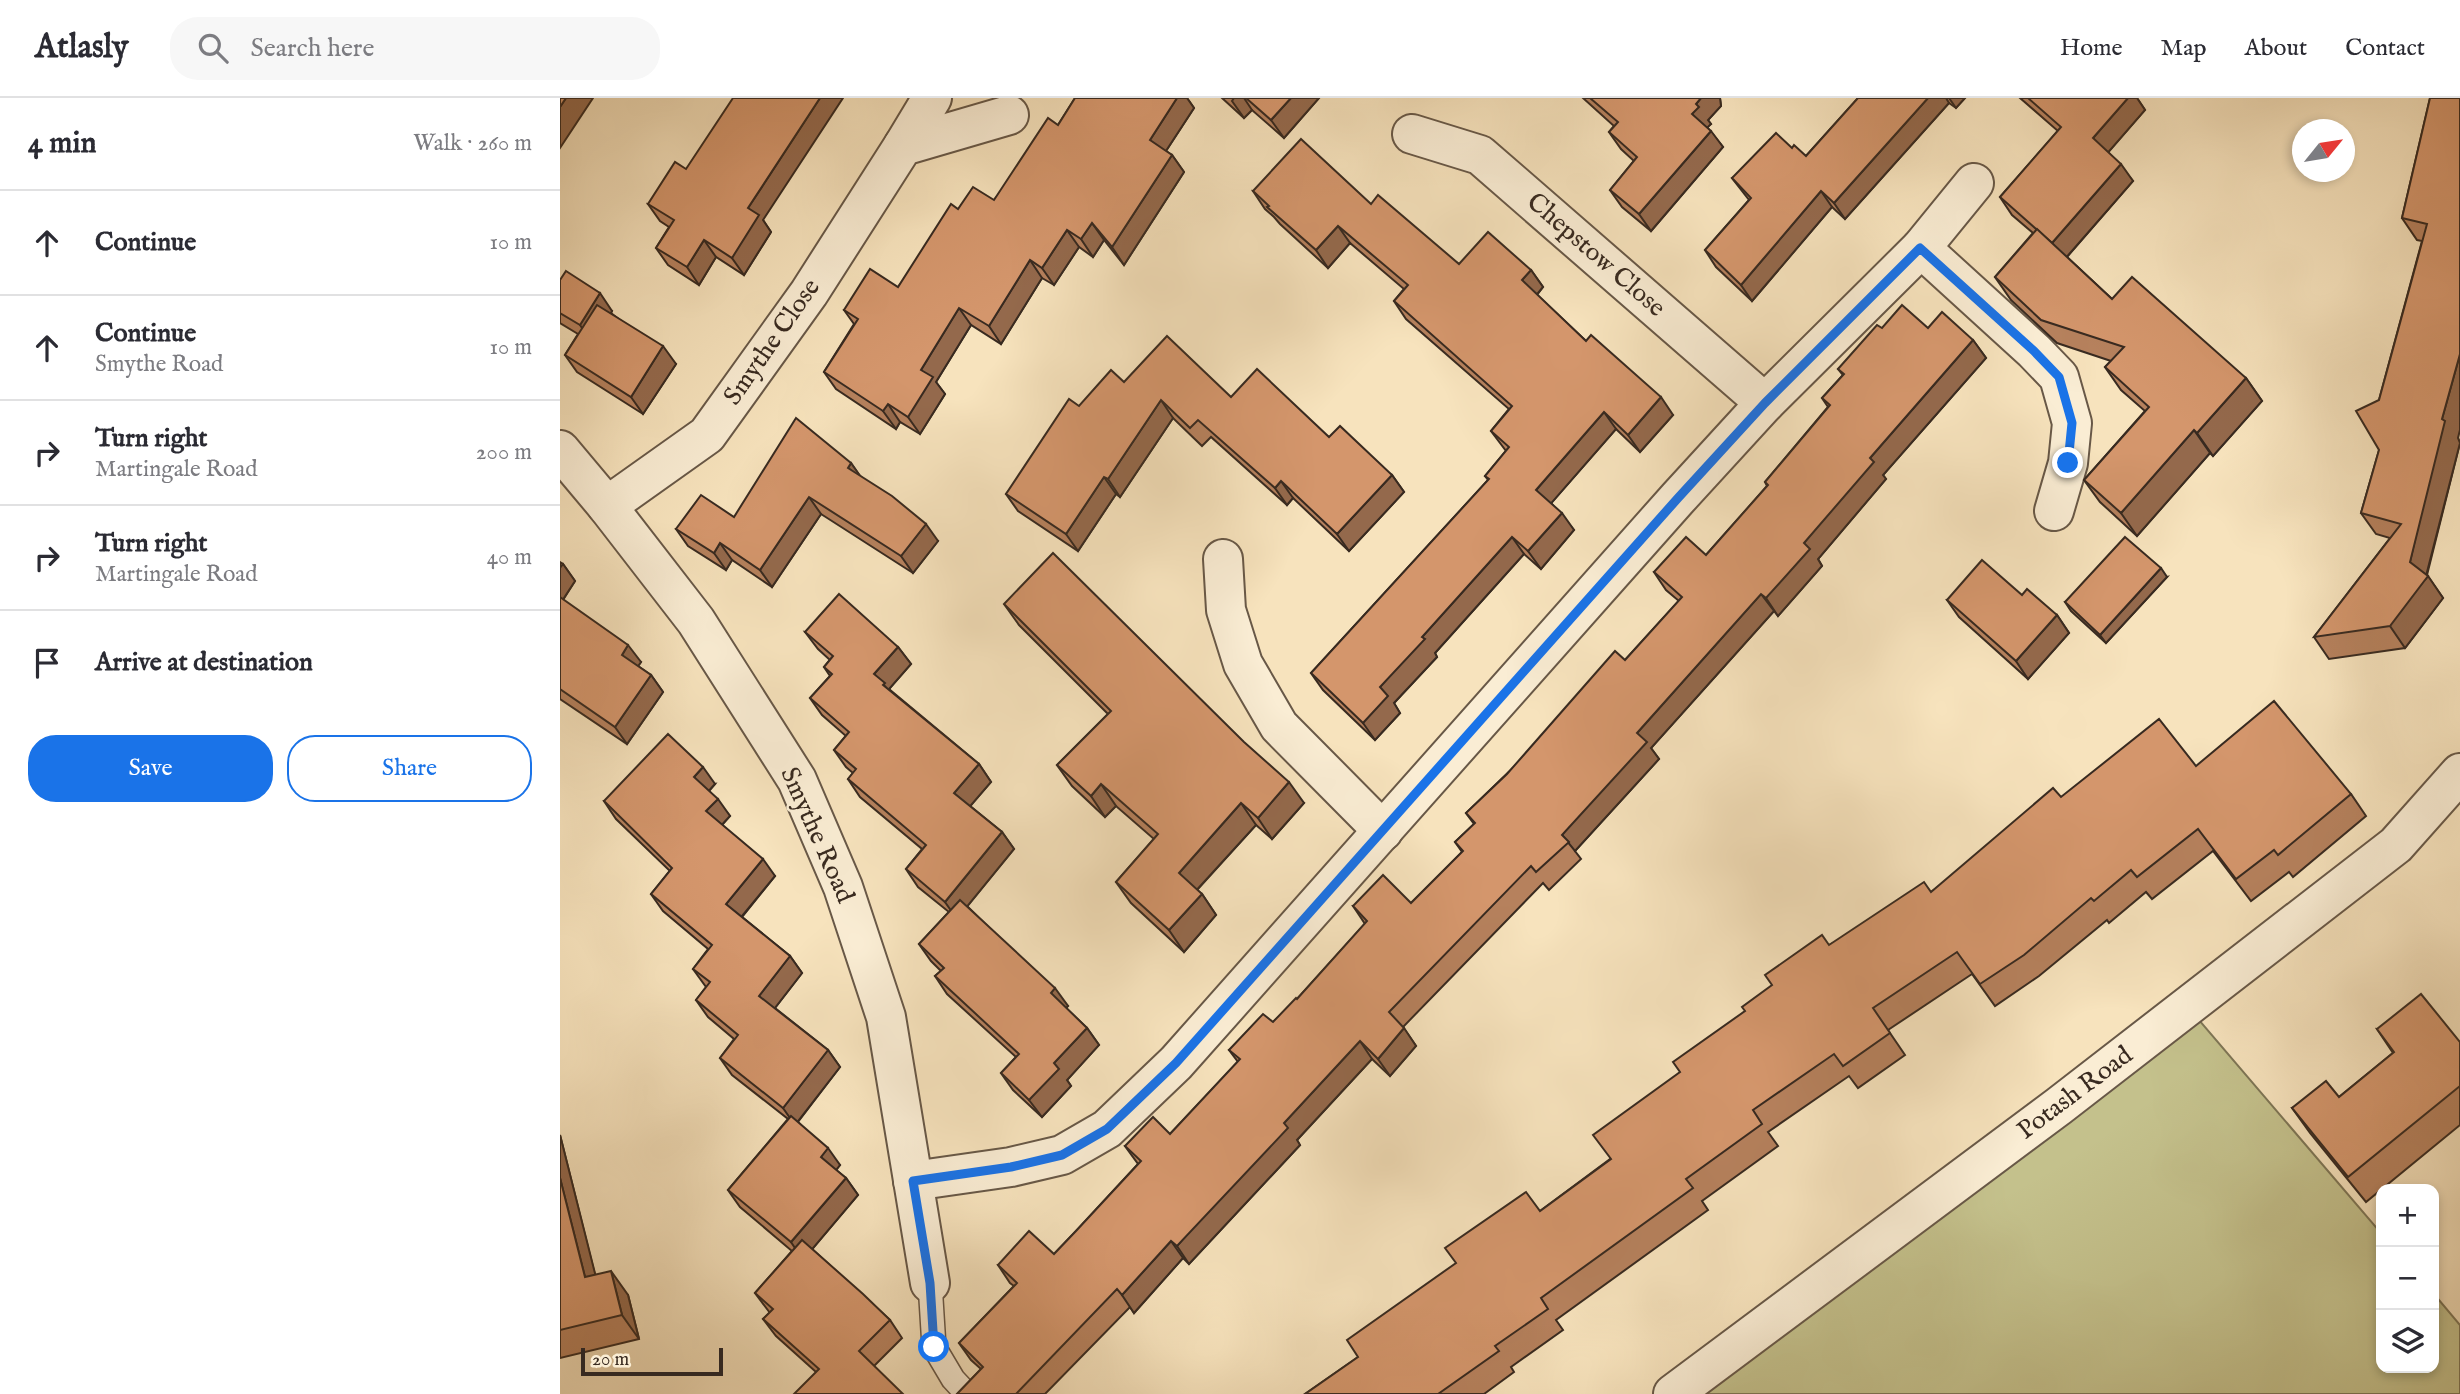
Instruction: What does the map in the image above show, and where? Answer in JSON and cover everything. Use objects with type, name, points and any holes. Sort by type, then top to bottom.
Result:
[{"type":"street","name":"Smythe Close","points":[[607,506],[706,435],[809,293],[932,98]]},
{"type":"street","points":[[903,146],[1009,114]]},
{"type":"street","name":"Chepstow Close","points":[[1412,134],[1480,155],[1765,403]]},
{"type":"street","points":[[913,1181],[1011,1167],[1062,1155],[1107,1129],[1176,1063],[1678,498],[1765,403],[1920,248],[1974,183]]},
{"type":"street","points":[[1920,248],[2059,377],[2072,423],[2068,463],[2054,511]]},
{"type":"street","name":"Smythe Road","points":[[560,450],[696,621],[797,780],[844,887],[886,1017],[930,1283]]},
{"type":"street","points":[[1223,559],[1226,610],[1243,664],[1279,726],[1383,831]]},
{"type":"street","name":"Potash Road","points":[[1673,1394],[2059,1106],[2396,845],[2460,773]]},
{"type":"lane","points":[[930,1283],[934,1347],[953,1379],[967,1394]]},
{"type":"shaded area","points":[[2187,1006],[2376,1227],[2376,1373],[2439,1373],[2439,1300],[2460,1325],[2460,1394],[1678,1394]]},
{"type":"building","points":[[733,98],[820,98],[748,208],[759,215],[732,258],[704,240],[687,267],[656,248],[674,220],[648,204],[675,162],[686,169]]},
{"type":"building","points":[[1075,98],[1177,98],[1150,140],[1172,155],[1112,247],[1092,223],[1081,239],[1067,230],[1042,268],[1030,260],[989,326],[959,308],[921,370],[933,377],[908,417],[888,404],[883,411],[824,372],[858,319],[844,310],[870,269],[898,287],[951,204],[958,209],[973,187],[994,200],[1048,118],[1058,125]]},
{"type":"building","points":[[1246,98],[1291,98],[1271,120]]},
{"type":"building","points":[[1590,98],[1701,98],[1696,104],[1699,107],[1692,114],[1711,131],[1639,214],[1610,190],[1637,157],[1609,132],[1618,122]]},
{"type":"building","points":[[1858,98],[1928,98],[1834,203],[1821,191],[1741,285],[1705,250],[1751,198],[1732,178],[1776,133],[1792,148],[1794,145],[1806,156]]},
{"type":"building","points":[[2028,98],[2128,98],[2093,138],[2121,164],[2052,243],[2000,197],[2061,127]]},
{"type":"building","points":[[2430,98],[2460,98],[2460,354],[2442,419],[2445,421],[2410,562],[2428,576],[2390,626],[2314,637],[2401,524],[2361,513],[2379,450],[2356,411],[2379,400],[2427,224],[2402,218]]},
{"type":"building","points":[[1301,139],[1371,204],[1378,195],[1459,264],[1488,232],[1531,270],[1522,280],[1586,341],[1591,335],[1661,397],[1628,435],[1604,412],[1536,490],[1562,513],[1528,551],[1512,537],[1380,687],[1388,696],[1363,723],[1311,673],[1489,479],[1485,476],[1509,447],[1491,431],[1512,406],[1394,301],[1408,285],[1338,226],[1316,250],[1267,207],[1269,206],[1253,191]]},
{"type":"building","points":[[2037,229],[2112,299],[2132,277],[2246,378],[2197,433],[2194,430],[2121,513],[2084,480],[2149,407],[2105,367],[2124,347],[2041,320],[1995,277]]},
{"type":"building","points":[[566,271],[600,293],[580,325],[560,313],[560,280]]},
{"type":"building","points":[[597,305],[663,346],[631,397],[565,355]]},
{"type":"building","points":[[1902,305],[1928,328],[1942,312],[1973,340],[1870,458],[1874,462],[1804,543],[1810,549],[1766,598],[1761,594],[1637,733],[1647,742],[1562,835],[1569,842],[1536,872],[1531,866],[1389,1012],[1404,1028],[1378,1059],[1360,1041],[1284,1123],[1288,1128],[1177,1246],[1171,1241],[1122,1295],[1117,1289],[1016,1394],[957,1394],[983,1367],[959,1343],[1017,1283],[998,1265],[1029,1231],[1054,1254],[1141,1161],[1125,1146],[1153,1117],[1170,1134],[1240,1059],[1229,1050],[1263,1014],[1273,1022],[1367,921],[1353,906],[1383,875],[1411,903],[1463,851],[1455,842],[1475,823],[1466,813],[1507,774],[1615,651],[1625,660],[1682,597],[1654,572],[1686,537],[1706,555],[1768,485],[1765,482],[1830,405],[1822,398],[1844,374],[1838,369],[1877,325],[1882,328]]},
{"type":"building","points":[[1167,336],[1231,397],[1257,369],[1329,437],[1340,426],[1392,475],[1337,534],[1281,481],[1275,488],[1198,420],[1190,428],[1161,400],[1108,479],[1104,477],[1066,534],[1006,494],[1069,399],[1079,406],[1111,370],[1124,382]]},
{"type":"building","points":[[796,418],[851,463],[848,468],[892,496],[926,524],[901,556],[809,497],[760,570],[720,543],[714,553],[676,529],[701,495],[734,517]]},
{"type":"building","points":[[2125,537],[2161,568],[2100,635],[2065,602]]},
{"type":"building","points":[[1053,553],[1244,742],[1289,782],[1258,818],[1241,803],[1179,873],[1202,894],[1169,930],[1116,882],[1158,834],[1101,784],[1091,796],[1057,765],[1111,711],[1004,604]]},
{"type":"building","points":[[1982,560],[2022,595],[2027,589],[2057,615],[2016,661],[1947,600]]},
{"type":"building","points":[[839,594],[898,647],[874,674],[885,683],[883,685],[979,764],[954,793],[1002,832],[945,902],[906,869],[926,845],[848,779],[856,769],[834,750],[849,732],[810,698],[832,674],[824,667],[833,656],[805,632]]},
{"type":"building","points":[[560,597],[628,645],[622,655],[651,675],[615,727],[560,689]]},
{"type":"building","points":[[2274,701],[2351,794],[2278,855],[2274,850],[2236,879],[2198,829],[2137,877],[2131,870],[2094,901],[2091,898],[2024,955],[1980,984],[1957,952],[1873,1008],[1890,1033],[1843,1066],[1834,1054],[1753,1110],[1762,1124],[1686,1179],[1693,1188],[1541,1298],[1548,1309],[1495,1346],[1499,1351],[1438,1394],[1305,1394],[1358,1357],[1347,1340],[1456,1263],[1445,1248],[1526,1192],[1540,1211],[1611,1159],[1593,1135],[1680,1072],[1673,1062],[1745,1011],[1742,1007],[1772,985],[1765,975],[1822,935],[1829,945],[1924,882],[1931,892],[2053,788],[2061,797],[2159,719],[2196,766]]},
{"type":"building","points":[[668,734],[703,767],[694,777],[718,799],[706,811],[763,859],[726,904],[790,956],[759,996],[828,1050],[783,1108],[720,1058],[738,1035],[696,1000],[710,982],[693,969],[712,945],[651,894],[672,868],[604,801]]},
{"type":"building","points":[[960,900],[1055,988],[1051,993],[1087,1028],[1054,1063],[1059,1069],[1029,1100],[1001,1073],[1019,1054],[935,976],[944,968],[919,944]]},
{"type":"building","points":[[2421,994],[2460,1042],[2460,1086],[2348,1177],[2292,1108],[2326,1081],[2339,1097],[2394,1052],[2377,1029]]},
{"type":"building","points":[[791,1116],[828,1148],[821,1157],[846,1178],[791,1242],[728,1190]]},
{"type":"building","points":[[560,1178],[585,1277],[611,1271],[622,1315],[560,1330]]},
{"type":"building","points":[[802,1240],[890,1320],[859,1351],[903,1394],[794,1394],[819,1369],[763,1319],[773,1309],[755,1293]]},
{"type":"route","points":[[934,1347],[930,1283],[913,1181],[1011,1167],[1062,1155],[1107,1129],[1176,1063],[1765,403],[1920,248],[2059,377],[2072,423],[2068,463]]}]
